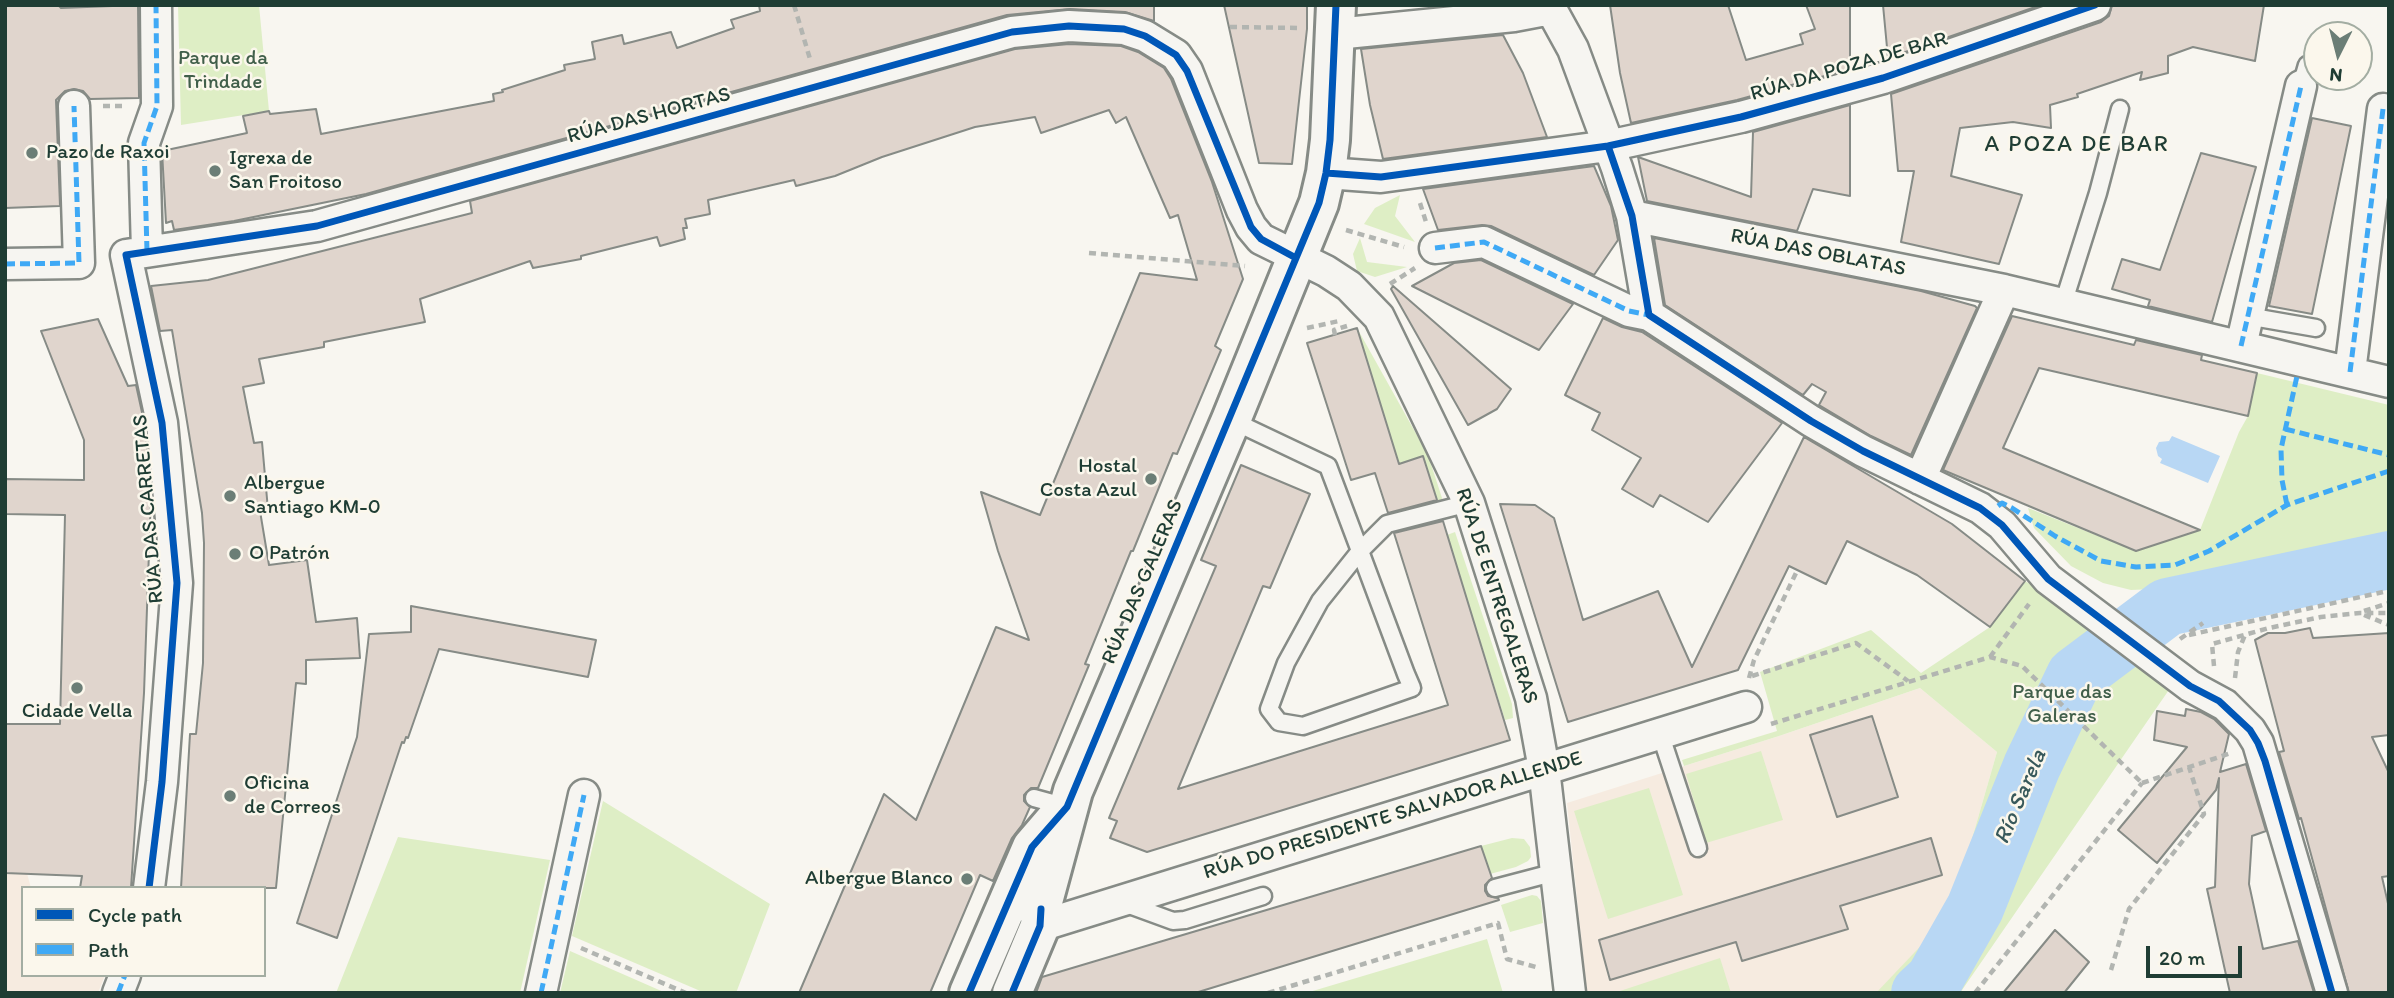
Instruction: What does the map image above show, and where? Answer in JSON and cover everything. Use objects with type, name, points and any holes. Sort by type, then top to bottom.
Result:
[{"type":"main road","name":"RÚA DAS GALERAS","points":[[969,993],[1020,872],[1231,420],[1283,251],[1319,203],[1326,173],[1325,23]]},
{"type":"main road","name":"RÚA DAS GALERAS","points":[[1012,993],[1048,918],[1049,812]]},
{"type":"street","name":"RÚA DAS CARRETAS","points":[[149,886],[162,782],[177,583],[162,423],[136,253],[144,143],[157,106],[156,5]]},
{"type":"street","name":"RÚA DA POZA DE BAR","points":[[1326,173],[1381,177],[1608,146],[1741,117],[1883,78],[2095,5]]},
{"type":"street","points":[[1325,23],[1514,16],[1551,7],[1573,49],[1632,216],[1649,315]]},
{"type":"street","name":"RÚA DAS HORTAS","points":[[136,253],[317,226],[1012,32],[1069,26],[1124,29],[1145,36],[1176,55],[1187,71],[1251,227],[1261,239],[1283,251]]},
{"type":"street","points":[[2241,346],[2303,79]]},
{"type":"street","points":[[5,264],[79,263],[74,106]]},
{"type":"street","points":[[2350,372],[2383,108]]},
{"type":"street","name":"RÚA DAS OBLATAS","points":[[1632,216],[2004,290],[2389,382]]},
{"type":"street","points":[[1420,254],[1485,242],[1629,311],[1649,315],[1811,421],[1863,451],[1980,508],[2001,525],[2042,587],[2190,686],[2219,701],[2245,725],[2258,743],[2332,993]]},
{"type":"street","name":"RÚA DE ENTREGALERAS","points":[[1283,251],[1349,286],[1379,317],[1469,503],[1531,698],[1544,769],[1570,993]]},
{"type":"street","points":[[1920,479],[2004,290]]},
{"type":"street","name":"RÚA DO PRESIDENTE SALVADOR ALLENDE","points":[[1048,918],[1119,901],[1660,733],[1754,707]]},
{"type":"street","points":[[541,993],[584,795]]},
{"type":"lane","points":[[2063,304],[2098,193],[2120,109]]},
{"type":"lane","points":[[2247,316],[2316,328]]},
{"type":"lane","points":[[1231,420],[1328,466],[1360,551],[1412,688],[1303,726],[1279,722],[1269,709],[1286,663],[1320,601],[1360,551],[1387,523],[1469,503]]},
{"type":"lane","points":[[1660,733],[1698,848]]},
{"type":"lane","points":[[1495,888],[1556,872]]},
{"type":"lane","points":[[1119,901],[1173,921],[1185,920],[1263,896]]},
{"type":"path","points":[[794,5],[819,87]]},
{"type":"path","points":[[1230,27],[1325,23]]},
{"type":"path","points":[[74,106],[157,106]]},
{"type":"path","points":[[1384,287],[1420,254],[1418,196]]},
{"type":"path","points":[[1346,230],[1420,254]]},
{"type":"path","points":[[1089,253],[1249,267]]},
{"type":"path","points":[[1315,328],[1346,318],[1348,326],[1334,330],[1335,335]]},
{"type":"path","points":[[1796,573],[1754,660],[1750,677],[1754,707],[1909,682],[1990,657],[2022,666],[2142,783]]},
{"type":"path","points":[[1990,657],[2042,587]]},
{"type":"path","points":[[2203,623],[2189,635],[2383,592]]},
{"type":"path","points":[[2360,613],[2389,603]]},
{"type":"path","points":[[2360,613],[2389,625]]},
{"type":"path","points":[[2219,701],[2212,645],[2321,617],[2389,613]]},
{"type":"path","points":[[2238,652],[2246,635]]},
{"type":"path","points":[[1750,677],[1856,643],[1909,682]]},
{"type":"path","points":[[1975,993],[2142,783],[2241,750]]},
{"type":"path","points":[[2111,970],[2129,909],[2204,814],[2189,767]]},
{"type":"path","points":[[1269,993],[1498,923],[1507,959]]},
{"type":"path","points":[[554,937],[686,993]]},
{"type":"shaded area","points":[[1920,688],[1997,752],[1950,915],[1881,989],[1876,993],[1587,993],[1567,803]]},
{"type":"shaded area","points":[[5,793],[30,886],[21,886],[21,977],[104,977],[98,993],[5,993]]},
{"type":"green space","name":"Parque da Trindade","points":[[178,5],[259,5],[269,111],[181,125]]},
{"type":"green space","points":[[1400,195],[1395,216],[1415,242],[1364,224],[1375,208]]},
{"type":"green space","points":[[1360,238],[1367,262],[1407,267],[1375,277],[1357,271],[1353,254]]},
{"type":"green space","points":[[1357,328],[1428,455],[1443,501],[1437,502],[1423,457],[1399,464]]},
{"type":"green space","points":[[2257,373],[2389,405],[2389,545],[2197,587],[2131,590],[2103,583],[2071,566],[2034,528],[2028,508],[2136,551],[2200,530],[2248,416]]},
{"type":"green space","points":[[1455,532],[1512,704],[1513,718],[1505,720],[1447,535]]},
{"type":"green space","name":"Parque das Galeras","points":[[2025,581],[2173,684],[1960,993],[1876,993],[1950,915],[1997,752],[1920,688],[1684,766],[1682,760],[1777,731],[1760,672],[1871,630],[1921,673],[1990,627]]},
{"type":"green space","points":[[1761,751],[1783,820],[1706,843],[1686,774]]},
{"type":"green space","points":[[1649,788],[1683,895],[1608,919],[1574,811]]},
{"type":"green space","points":[[603,801],[770,904],[736,993],[705,993],[572,936]]},
{"type":"green space","points":[[398,837],[550,860],[520,993],[336,993]]},
{"type":"green space","points":[[1512,838],[1524,839],[1530,847],[1531,857],[1516,867],[1490,874],[1481,846]]},
{"type":"green space","points":[[1532,895],[1541,901],[1543,923],[1510,932],[1501,905]]},
{"type":"green space","points":[[1487,939],[1503,993],[1306,993]]},
{"type":"green space","points":[[570,951],[666,993],[560,993]]},
{"type":"green space","points":[[1720,958],[1731,993],[1617,993],[1617,992]]},
{"type":"water","points":[[2172,436],[2220,456],[2208,483],[2160,463],[2162,459],[2156,448],[2159,442],[2169,441]]},
{"type":"building","name":"Pazo de Raxoi","points":[[5,5],[58,5],[61,8],[138,5],[139,98],[90,99],[83,91],[74,89],[65,91],[56,100],[60,206],[5,208]]},
{"type":"building","points":[[759,5],[1154,5],[1154,21],[1125,12],[1070,9],[1007,15],[366,194],[234,221],[174,230],[172,221],[166,223],[162,151],[247,133],[243,116],[269,111],[270,114],[316,109],[321,134],[494,101],[493,94],[503,92],[502,90],[565,70],[564,65],[595,59],[592,42],[622,35],[624,44],[671,32],[677,48],[734,28],[731,20],[760,11]]},
{"type":"building","points":[[1224,5],[1307,5],[1307,29],[1292,164],[1259,163]]},
{"type":"building","points":[[1610,5],[1728,5],[1746,60],[1803,44],[1800,34],[1815,29],[1806,5],[1850,5],[1850,69],[1737,100],[1631,123]]},
{"type":"building","points":[[1883,5],[2041,5],[1888,58]]},
{"type":"building","points":[[2112,5],[2264,5],[2255,61],[2193,47],[2168,56],[2168,73],[2140,80],[2142,72],[2050,105],[2051,128],[2013,122],[1960,128],[1951,176],[2022,195],[1999,264],[1901,242],[1914,171],[1898,171],[1891,94],[2101,22],[2109,16]]},
{"type":"building","points":[[1503,35],[1523,73],[1547,137],[1383,159],[1370,105],[1361,49]]},
{"type":"building","points":[[1069,44],[1121,46],[1138,52],[1164,68],[1171,79],[1212,182],[1243,279],[1215,346],[1221,350],[1177,454],[1173,453],[1131,551],[1085,664],[1089,665],[1038,788],[1031,788],[1024,795],[1024,801],[1030,807],[1022,825],[1012,838],[993,881],[980,875],[930,993],[799,993],[884,794],[916,820],[996,627],[1029,640],[981,492],[1040,515],[1140,273],[1197,280],[1178,215],[1170,218],[1126,117],[1116,123],[1109,110],[1041,133],[1035,117],[975,127],[882,157],[835,176],[796,186],[794,180],[708,200],[710,214],[685,219],[685,239],[660,246],[657,237],[581,256],[581,259],[533,268],[530,261],[420,299],[425,322],[324,342],[324,347],[259,359],[264,383],[243,387],[254,443],[262,442],[268,510],[260,511],[269,565],[307,560],[316,622],[357,618],[360,658],[306,660],[306,684],[296,683],[276,888],[181,886],[190,734],[196,734],[203,663],[204,543],[202,513],[172,330],[160,331],[151,286],[208,280],[472,213],[470,201],[1015,49]]},
{"type":"building","points":[[1850,105],[1850,196],[1813,189],[1797,231],[1647,201],[1638,157],[1751,197],[1753,132]]},
{"type":"building","points":[[2312,118],[2351,126],[2312,314],[2269,306]]},
{"type":"building","points":[[2201,153],[2256,167],[2212,322],[2148,306],[2150,300],[2112,289],[2122,259],[2160,270]]},
{"type":"building","points":[[1594,166],[1611,206],[1618,240],[1594,275],[1491,226],[1438,230],[1423,189]]},
{"type":"building","points":[[1654,238],[1921,291],[1975,306],[1977,308],[1911,455],[1871,436],[1819,405],[1826,392],[1812,384],[1803,395],[1665,305]]},
{"type":"building","points":[[1481,260],[1573,304],[1539,350],[1412,286],[1454,263]]},
{"type":"building","points":[[1393,286],[1511,389],[1497,409],[1468,425],[1391,289]]},
{"type":"building","points":[[2012,316],[2134,345],[2136,340],[2202,355],[2201,360],[2257,373],[2248,416],[2039,368],[2003,448],[2200,530],[2136,551],[1943,470]]},
{"type":"building","points":[[1603,318],[1642,332],[1782,423],[1708,522],[1660,495],[1653,507],[1622,489],[1641,458],[1592,430],[1600,413],[1565,395]]},
{"type":"building","points":[[98,319],[128,386],[136,385],[145,426],[151,495],[144,693],[131,886],[80,886],[82,876],[5,873],[5,724],[60,724],[65,515],[5,514],[5,479],[84,480],[84,440],[41,331]]},
{"type":"building","points":[[1357,328],[1399,464],[1423,456],[1437,500],[1388,513],[1375,473],[1351,480],[1307,343]]},
{"type":"building","points":[[1804,437],[1952,524],[2025,581],[1990,627],[1917,575],[1847,541],[1826,584],[1789,566],[1738,670],[1568,722],[1500,504],[1535,505],[1554,518],[1583,620],[1658,591],[1692,667]]},
{"type":"building","points":[[1241,465],[1310,494],[1270,588],[1263,586],[1178,789],[1448,705],[1394,533],[1443,521],[1510,740],[1147,852],[1110,838],[1117,821],[1109,818],[1216,566],[1201,560]]},
{"type":"building","points":[[411,606],[596,640],[588,677],[439,649],[408,738],[402,742],[337,938],[297,923],[357,737],[369,634],[411,632]]},
{"type":"building","points":[[2310,628],[2313,638],[2389,633],[2389,735],[2372,737],[2389,773],[2389,876],[2382,877],[2389,908],[2389,993],[2349,993],[2301,818],[2299,819],[2279,752],[2284,751],[2255,640],[2268,633]]},
{"type":"building","points":[[2186,709],[2201,712],[2214,719],[2229,734],[2220,772],[2246,764],[2266,831],[2252,836],[2249,884],[2263,949],[2298,941],[2314,993],[2230,993],[2207,889],[2215,887],[2219,778],[2216,790],[2157,863],[2118,830],[2187,747],[2154,740],[2157,711],[2185,716]]},
{"type":"building","points":[[1872,716],[1898,797],[1837,817],[1810,735]]},
{"type":"building","points":[[1931,838],[1942,875],[1840,906],[1848,929],[1742,961],[1736,942],[1610,980],[1599,940]]},
{"type":"building","points":[[1481,846],[1492,878],[1485,885],[1485,891],[1488,896],[1499,900],[1195,993],[1036,993],[1042,977]]},
{"type":"building","points":[[2055,930],[2089,962],[2064,993],[2003,993]]},
{"type":"waterway","name":"Río Sarela","points":[[1920,993],[1934,980],[1975,908],[2032,766],[2075,676],[2167,607],[2389,560]]},
{"type":"marked path","points":[[147,251],[144,143],[157,106],[156,5]]},
{"type":"marked path","points":[[2241,346],[2301,86]]},
{"type":"marked path","points":[[5,264],[79,263],[74,106]]},
{"type":"marked path","points":[[2350,372],[2383,109]]},
{"type":"marked path","points":[[1435,248],[1484,242],[1629,311],[1649,315]]},
{"type":"marked path","points":[[2287,505],[2282,480],[2281,449],[2297,376]]},
{"type":"marked path","points":[[2285,429],[2389,455]]},
{"type":"marked path","points":[[1998,506],[2002,503],[2012,508],[2101,561],[2136,567],[2175,565],[2209,551],[2287,505],[2389,471]]},
{"type":"marked path","points":[[541,993],[584,795]]},
{"type":"marked path","points":[[118,993],[124,977]]},
{"type":"cycle path","points":[[969,993],[1032,847],[1067,807],[1319,203],[1330,140],[1336,5]]},
{"type":"cycle path","points":[[1326,173],[1381,177],[1608,146],[1741,117],[1883,78],[2095,5]]},
{"type":"cycle path","points":[[149,886],[162,782],[177,583],[162,423],[126,255],[317,226],[1012,32],[1069,26],[1124,29],[1145,36],[1176,55],[1187,71],[1251,227],[1261,239],[1296,258]]},
{"type":"cycle path","points":[[1608,146],[1632,216],[1649,315],[1811,421],[1863,451],[1980,508],[2002,525],[2048,579],[2190,686],[2219,701],[2250,730],[2265,761],[2332,993]]},
{"type":"cycle path","points":[[1012,993],[1040,926],[1041,909]]},
{"type":"place","name":"Pazo de Raxoi","points":[[32,153]]},
{"type":"place","name":"Igrexa de San Froitoso","points":[[215,171]]},
{"type":"place","name":"Hostal Costa Azul","points":[[1151,479]]},
{"type":"place","name":"Albergue Santiago KM-0","points":[[230,496]]},
{"type":"place","name":"O Patrón","points":[[235,554]]},
{"type":"place","name":"Cidade Vella","points":[[77,688]]},
{"type":"place","name":"Oficina de Correos","points":[[230,796]]},
{"type":"place","name":"Albergue Blanco","points":[[967,879]]},
{"type":"district","name":"A POZA DE BAR","points":[[2077,145]]}]
